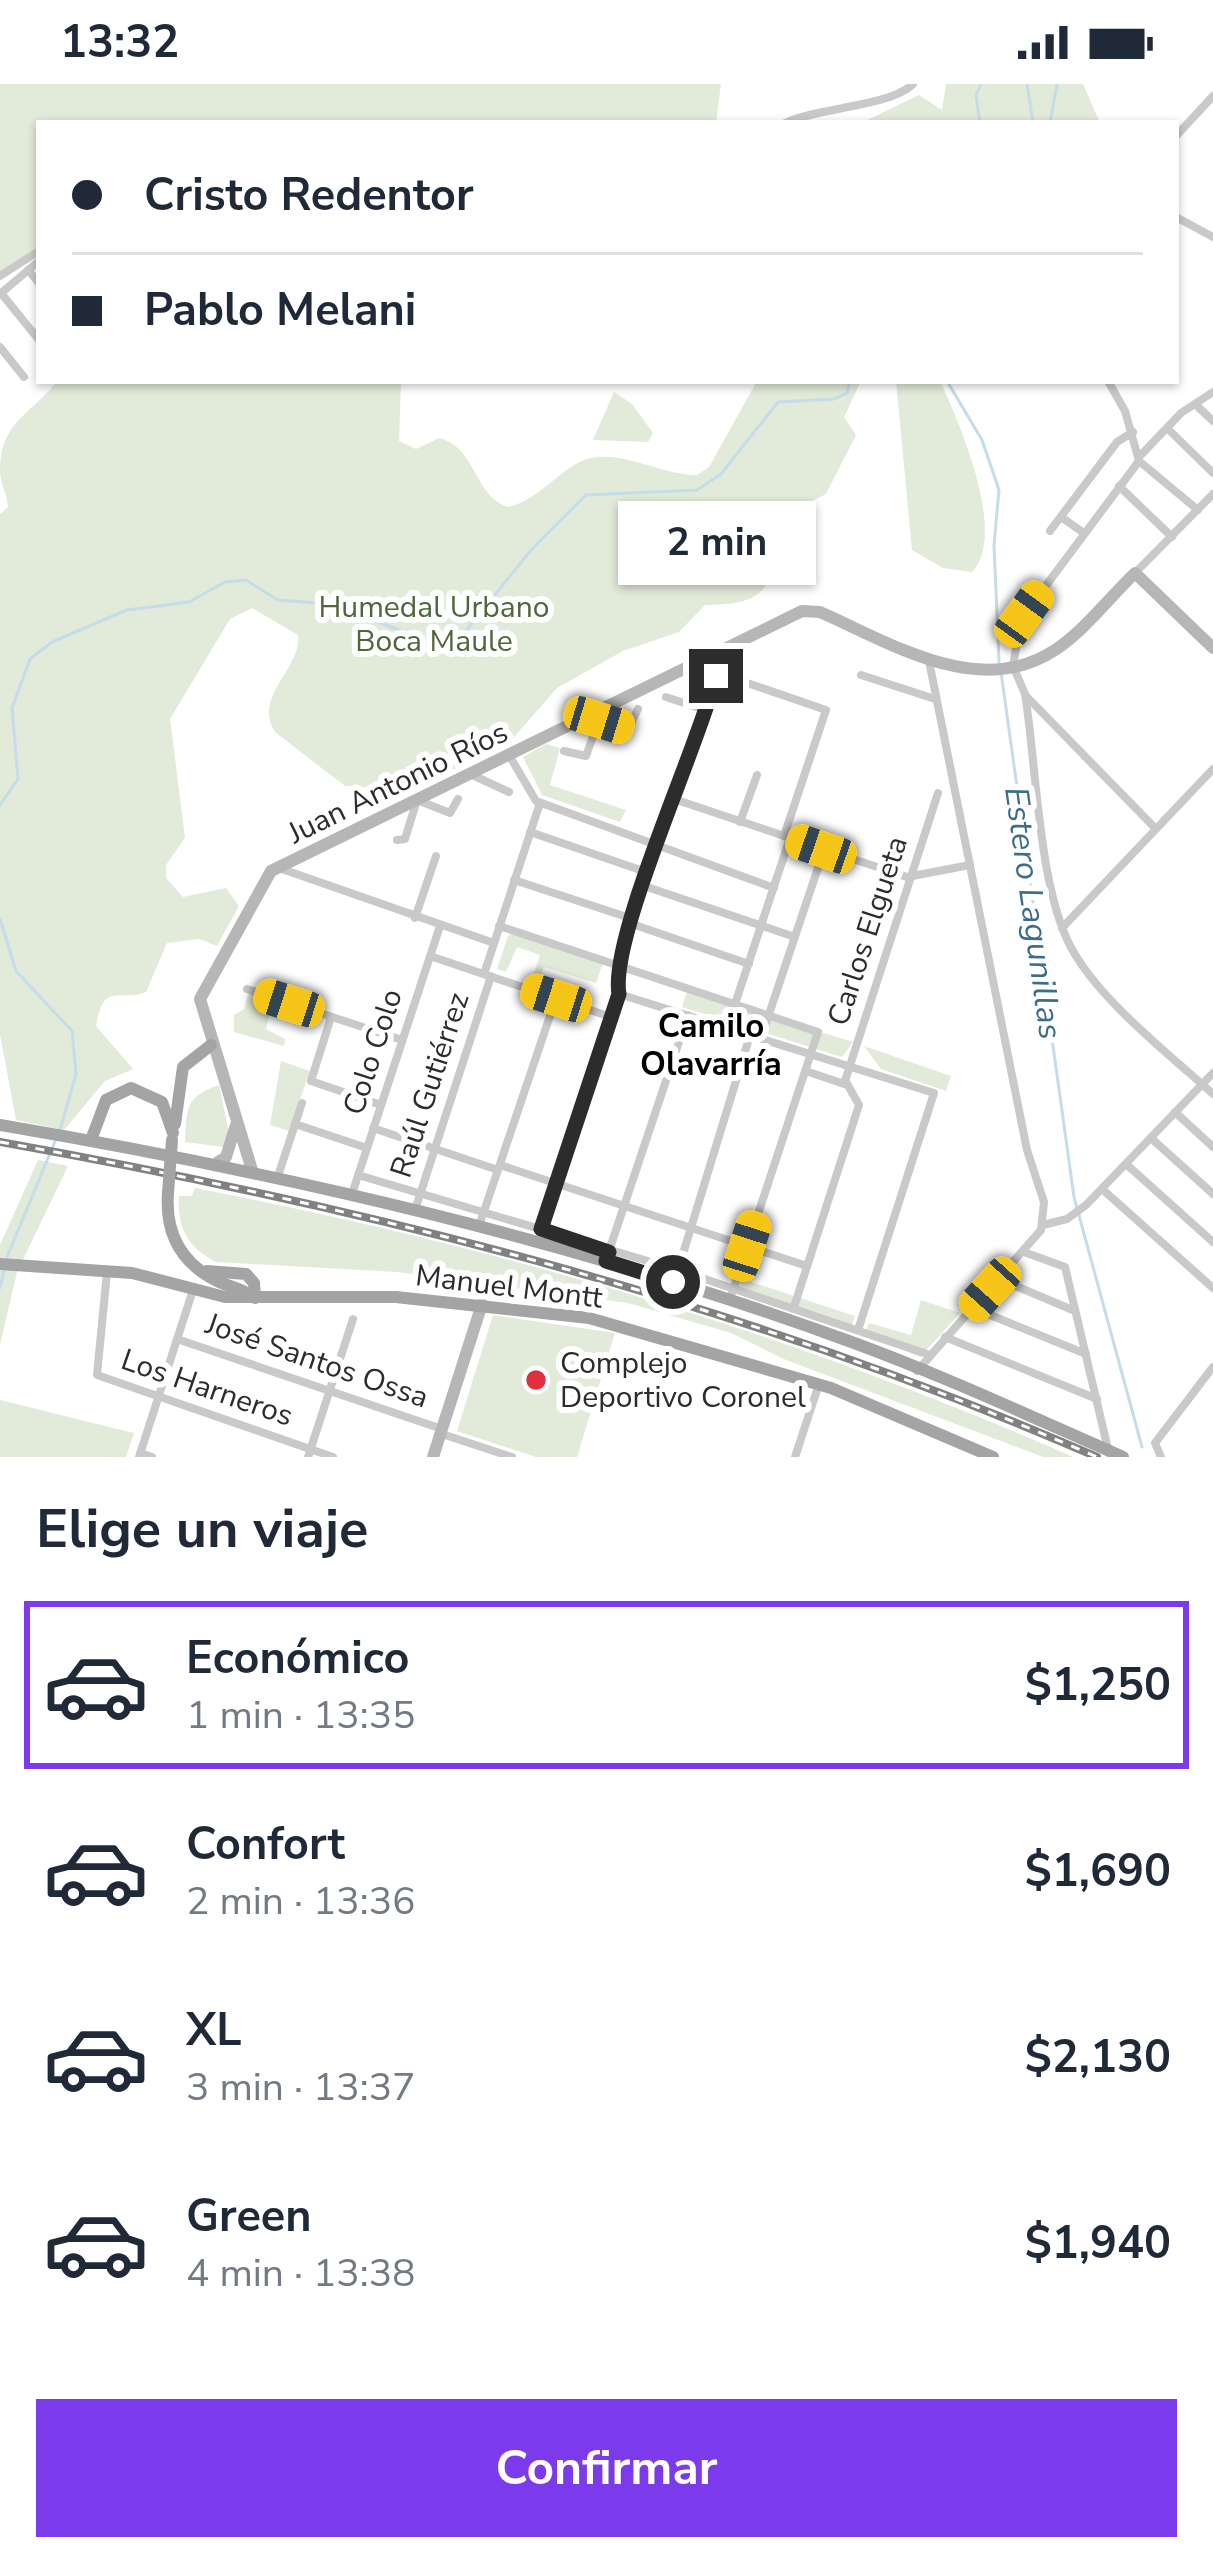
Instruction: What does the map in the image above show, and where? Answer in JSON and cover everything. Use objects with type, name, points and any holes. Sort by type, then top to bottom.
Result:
[{"type":"main road","points":[[211,1045],[183,1067],[168,1193],[172,1239],[205,1271],[255,1298]]},
{"type":"main road","points":[[91,1140],[106,1100],[131,1088],[162,1102],[172,1137]]},
{"type":"main road","points":[[0,1125],[218,1162],[415,1210],[481,1219],[607,1256],[856,1336],[917,1370],[1123,1457]]},
{"type":"main road","name":"Manuel Montt","points":[[7,1264],[107,1271],[255,1298],[376,1296],[482,1304],[603,1321],[819,1384],[993,1457]]},
{"type":"street","points":[[792,120],[835,105],[903,92],[913,84]]},
{"type":"street","points":[[1179,133],[1213,97]]},
{"type":"street","points":[[1179,219],[1213,237]]},
{"type":"street","points":[[0,276],[36,253]]},
{"type":"street","points":[[36,263],[1,294],[36,336]]},
{"type":"street","points":[[28,270],[36,280]]},
{"type":"street","points":[[0,347],[24,377]]},
{"type":"street","points":[[1109,384],[1139,459],[1198,510]]},
{"type":"street","points":[[1002,669],[1021,619],[1139,459],[1213,392]]},
{"type":"street","points":[[1196,404],[1213,421]]},
{"type":"street","points":[[1168,428],[1213,472]]},
{"type":"street","points":[[1050,532],[1117,442],[1132,432]]},
{"type":"street","points":[[1119,487],[1172,537]]},
{"type":"street","points":[[1002,669],[1059,647],[1213,494]]},
{"type":"street","points":[[1061,517],[1084,533]]},
{"type":"street","points":[[1135,573],[1213,648]]},
{"type":"street","name":"Juan Antonio Ríos","points":[[252,1170],[200,1009],[202,988],[259,884],[279,868],[809,610],[929,659],[1002,669]]},
{"type":"street","points":[[541,1229],[619,994],[619,964],[632,921],[705,710],[715,672],[708,657]]},
{"type":"street","points":[[917,1370],[1043,1225],[1043,1196],[1027,1150],[929,659]]},
{"type":"street","points":[[1002,669],[1156,829]]},
{"type":"street","points":[[715,672],[826,710],[735,1004]]},
{"type":"street","points":[[861,675],[937,700]]},
{"type":"street","points":[[1025,694],[1062,928],[1086,971],[1213,1094]]},
{"type":"street","points":[[666,697],[705,710]]},
{"type":"street","points":[[564,751],[586,756],[597,716],[629,728],[638,709]]},
{"type":"street","points":[[509,755],[540,803],[774,889]]},
{"type":"street","points":[[1062,928],[1213,770]]},
{"type":"street","points":[[470,774],[509,792]]},
{"type":"street","points":[[740,822],[757,776]]},
{"type":"street","name":"Carlos Elgueta","points":[[844,1082],[938,793]]},
{"type":"street","points":[[397,840],[405,840],[418,800],[450,813],[458,799]]},
{"type":"street","points":[[674,800],[914,878],[970,865]]},
{"type":"street","name":"Raúl Gutiérrez","points":[[415,1210],[540,803]]},
{"type":"street","points":[[530,832],[649,873]]},
{"type":"street","points":[[762,1035],[824,850]]},
{"type":"street","points":[[416,918],[436,856]]},
{"type":"street","points":[[279,868],[494,944]]},
{"type":"street","points":[[514,880],[748,964]]},
{"type":"street","points":[[644,886],[795,937]]},
{"type":"street","name":"Colo Colo","points":[[352,1194],[440,926]]},
{"type":"street","points":[[499,926],[817,1031],[732,1294]]},
{"type":"street","points":[[430,956],[610,1017]]},
{"type":"street","points":[[247,989],[403,1040]]},
{"type":"street","points":[[619,994],[762,1035],[934,1094],[856,1336]]},
{"type":"street","points":[[481,1219],[556,998]]},
{"type":"street","points":[[607,1256],[688,1015]]},
{"type":"street","name":"Colo Colo","points":[[331,1016],[310,1081],[381,1105]]},
{"type":"street","points":[[677,1270],[751,1032]]},
{"type":"street","points":[[794,1307],[859,1105],[844,1082],[806,1071]]},
{"type":"street","points":[[1043,1225],[1072,1216],[1086,1205],[1213,1073]]},
{"type":"street","name":"Colo Colo","points":[[278,1176],[302,1103]]},
{"type":"street","points":[[1175,1112],[1213,1147]]},
{"type":"street","points":[[218,1162],[228,1154],[236,1124]]},
{"type":"street","points":[[295,1124],[367,1148]]},
{"type":"street","points":[[373,1128],[807,1266]]},
{"type":"street","points":[[1151,1138],[1213,1194]]},
{"type":"street","points":[[1126,1164],[1213,1242]]},
{"type":"street","points":[[358,1174],[481,1219],[541,1229],[607,1256],[677,1270],[732,1294],[794,1307],[856,1336],[930,1355]]},
{"type":"street","points":[[1102,1189],[1213,1288]]},
{"type":"street","points":[[1024,1252],[1065,1267],[1108,1450]]},
{"type":"street","name":"Los Harneros","points":[[107,1271],[94,1372],[309,1453],[333,1457]]},
{"type":"street","points":[[999,1279],[1076,1311]]},
{"type":"street","points":[[152,1457],[139,1455],[193,1290]]},
{"type":"street","points":[[433,1457],[482,1304]]},
{"type":"street","points":[[973,1308],[1086,1354]]},
{"type":"street","points":[[309,1453],[353,1319]]},
{"type":"street","points":[[945,1337],[1099,1399]]},
{"type":"street","name":"José Santos Ossa","points":[[177,1339],[512,1457]]},
{"type":"street","points":[[1161,1457],[1155,1443],[1213,1366]]},
{"type":"street","points":[[795,1457],[819,1384]]},
{"type":"green space","points":[[0,84],[721,84],[716,120],[36,120],[36,255],[0,275]]},
{"type":"green space","points":[[946,84],[1083,84],[1099,120],[867,120],[919,95],[942,110]]},
{"type":"green space","name":"Humedal Urbano Boca Maule","points":[[54,384],[401,384],[399,441],[416,449],[439,438],[451,443],[469,461],[489,494],[509,507],[595,457],[697,475],[709,467],[755,384],[860,384],[844,417],[856,435],[826,494],[792,512],[758,570],[766,585],[761,592],[738,602],[705,605],[679,632],[623,651],[557,688],[509,743],[412,789],[345,786],[275,732],[269,706],[293,659],[298,635],[252,608],[230,619],[170,719],[185,838],[166,865],[166,878],[183,897],[226,888],[239,906],[217,946],[199,939],[167,943],[146,992],[113,996],[103,1003],[96,1026],[133,1069],[105,1081],[64,1130],[16,1120],[0,1035],[0,514],[8,507],[1,455],[11,430]]},
{"type":"green space","points":[[896,384],[941,384],[977,478],[985,532],[982,555],[972,572],[943,568],[912,550]]},
{"type":"green space","points":[[614,392],[632,404],[653,433],[648,442],[593,440]]},
{"type":"green space","points":[[546,744],[560,748],[550,785],[626,810],[620,822],[542,795],[523,757]]},
{"type":"green space","points":[[515,932],[603,963],[596,983],[544,967],[538,981],[532,980],[540,955],[517,947],[506,972],[497,969],[508,936]]},
{"type":"green space","points":[[249,991],[273,999],[266,1029],[285,1039],[284,1046],[234,1032],[234,1015],[244,1009]]},
{"type":"green space","points":[[687,991],[853,1042],[842,1057],[682,1007]]},
{"type":"green space","points":[[864,1046],[951,1076],[946,1091],[881,1069]]},
{"type":"green space","points":[[281,1061],[310,1071],[289,1131],[270,1125]]},
{"type":"green space","points":[[219,1085],[229,1133],[224,1147],[185,1142],[190,1105]]},
{"type":"green space","points":[[38,1160],[68,1166],[17,1272],[0,1345],[0,1245]]},
{"type":"green space","points":[[195,1188],[420,1237],[642,1298],[860,1371],[1073,1457],[1043,1457],[786,1360],[731,1333],[628,1303],[397,1272],[216,1262],[191,1243],[182,1227],[179,1196],[192,1196]]},
{"type":"green space","points":[[739,1278],[855,1316],[851,1328],[735,1289]]},
{"type":"green space","points":[[921,1300],[960,1313],[920,1357],[865,1334],[869,1323],[911,1335]]},
{"type":"green space","name":"Complejo Deportivo Coronel","points":[[493,1315],[615,1333],[577,1457],[536,1457],[457,1431]]},
{"type":"green space","points":[[0,1400],[134,1433],[126,1457],[0,1457]]},
{"type":"waterway","points":[[980,120],[976,95],[981,84]]},
{"type":"waterway","points":[[1027,84],[1033,120]]},
{"type":"waterway","points":[[1051,120],[1057,84]]},
{"type":"waterway","points":[[0,805],[18,779],[12,708],[30,659],[52,642],[127,610],[189,602],[225,582],[246,580],[278,600],[332,604],[432,643],[456,643],[532,549],[586,495],[697,490],[721,474],[778,402],[834,399],[847,393],[849,384]]},
{"type":"waterway","name":"Estero Lagunillas","points":[[949,384],[982,440],[999,490],[994,545],[999,662]]},
{"type":"waterway","name":"Estero Lagunillas","points":[[1001,672],[1074,1197],[1142,1447]]},
{"type":"waterway","points":[[0,919],[16,971],[72,1031],[76,1074],[60,1130]]},
{"type":"waterway","points":[[7,1257],[56,1139]]},
{"type":"waterway","points":[[0,1288],[5,1267]]},
{"type":"railway","points":[[0,1142],[281,1198],[558,1267],[830,1352],[1097,1457]]},
{"type":"place","name":"Complejo Deportivo Coronel","points":[[536,1380]]},
{"type":"district","name":"Camilo Olavarría","points":[[711,1045]]},
{"type":"route","points":[[673,1282],[606,1261],[609,1252],[541,1229],[619,994],[619,967],[632,923],[716,676]]}]
